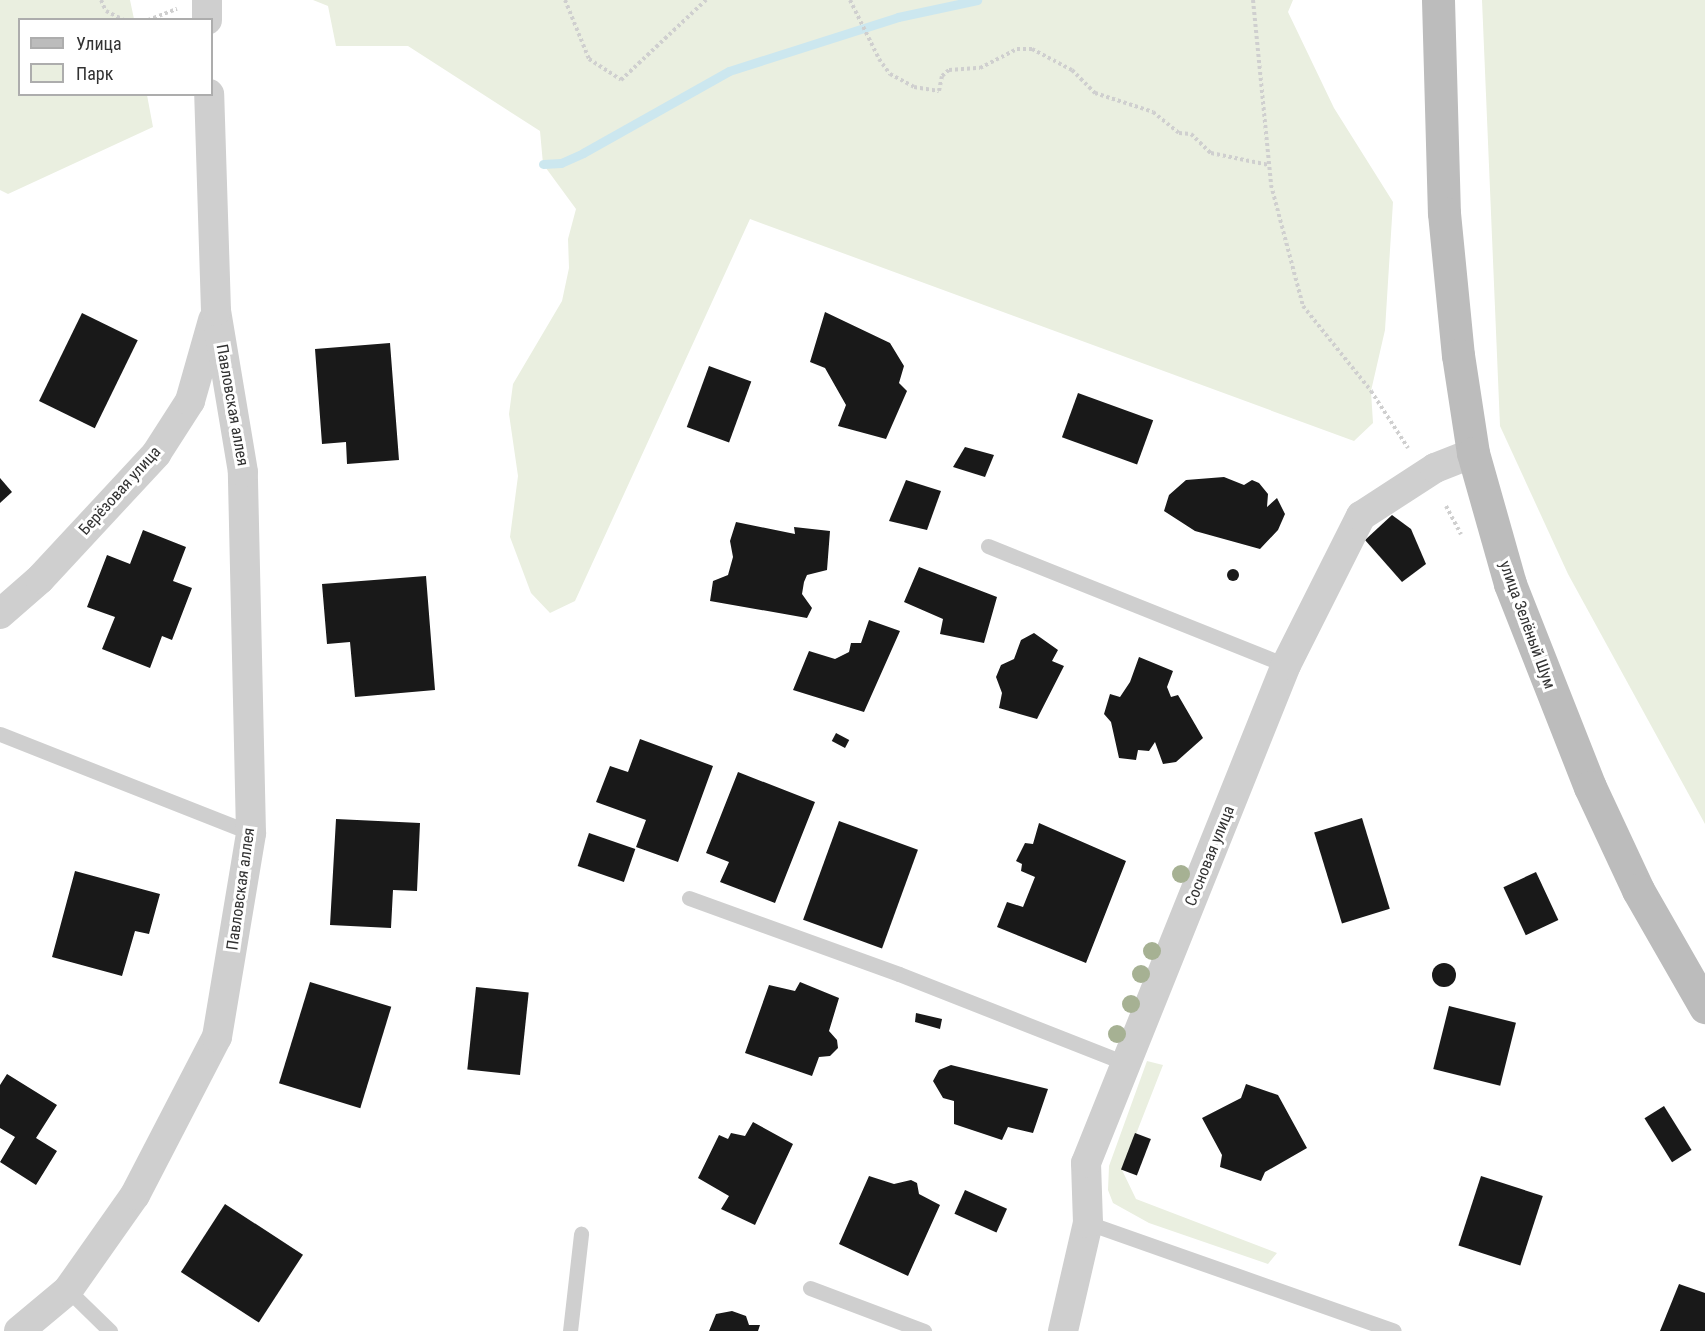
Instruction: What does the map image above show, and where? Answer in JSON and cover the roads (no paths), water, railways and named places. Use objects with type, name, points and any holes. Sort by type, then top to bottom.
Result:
[{"type":"main road","name":"улица Зелёный Шум","points":[[1438,0],[1444,213],[1458,355],[1473,453],[1510,584],[1590,787],[1638,890],[1705,1007]]},
{"type":"street","points":[[193,4],[205,18]]},
{"type":"street","points":[[209,96],[216,311]]},
{"type":"street","name":"Берёзовая улица","points":[[0,614],[40,579],[156,454],[190,401],[216,311]]},
{"type":"street","name":"Павловская аллея","points":[[19,1331],[68,1290],[135,1196],[217,1037],[251,832],[243,472],[216,311]]},
{"type":"street","name":"Сосновая улица","points":[[1063,1331],[1088,1222],[1086,1163],[1286,665],[1361,516],[1435,468],[1473,453]]},
{"type":"lane","points":[[988,546],[1286,665]]},
{"type":"lane","points":[[0,734],[251,832]]},
{"type":"lane","points":[[689,898],[899,974],[1127,1064]]},
{"type":"lane","points":[[1088,1222],[1394,1331]]},
{"type":"lane","points":[[570,1331],[581,1234]]},
{"type":"lane","points":[[810,1288],[924,1331]]},
{"type":"lane","points":[[68,1290],[110,1331]]},
{"type":"waterway","points":[[543,164],[561,163],[583,153],[729,71],[898,17],[977,0]]}]
